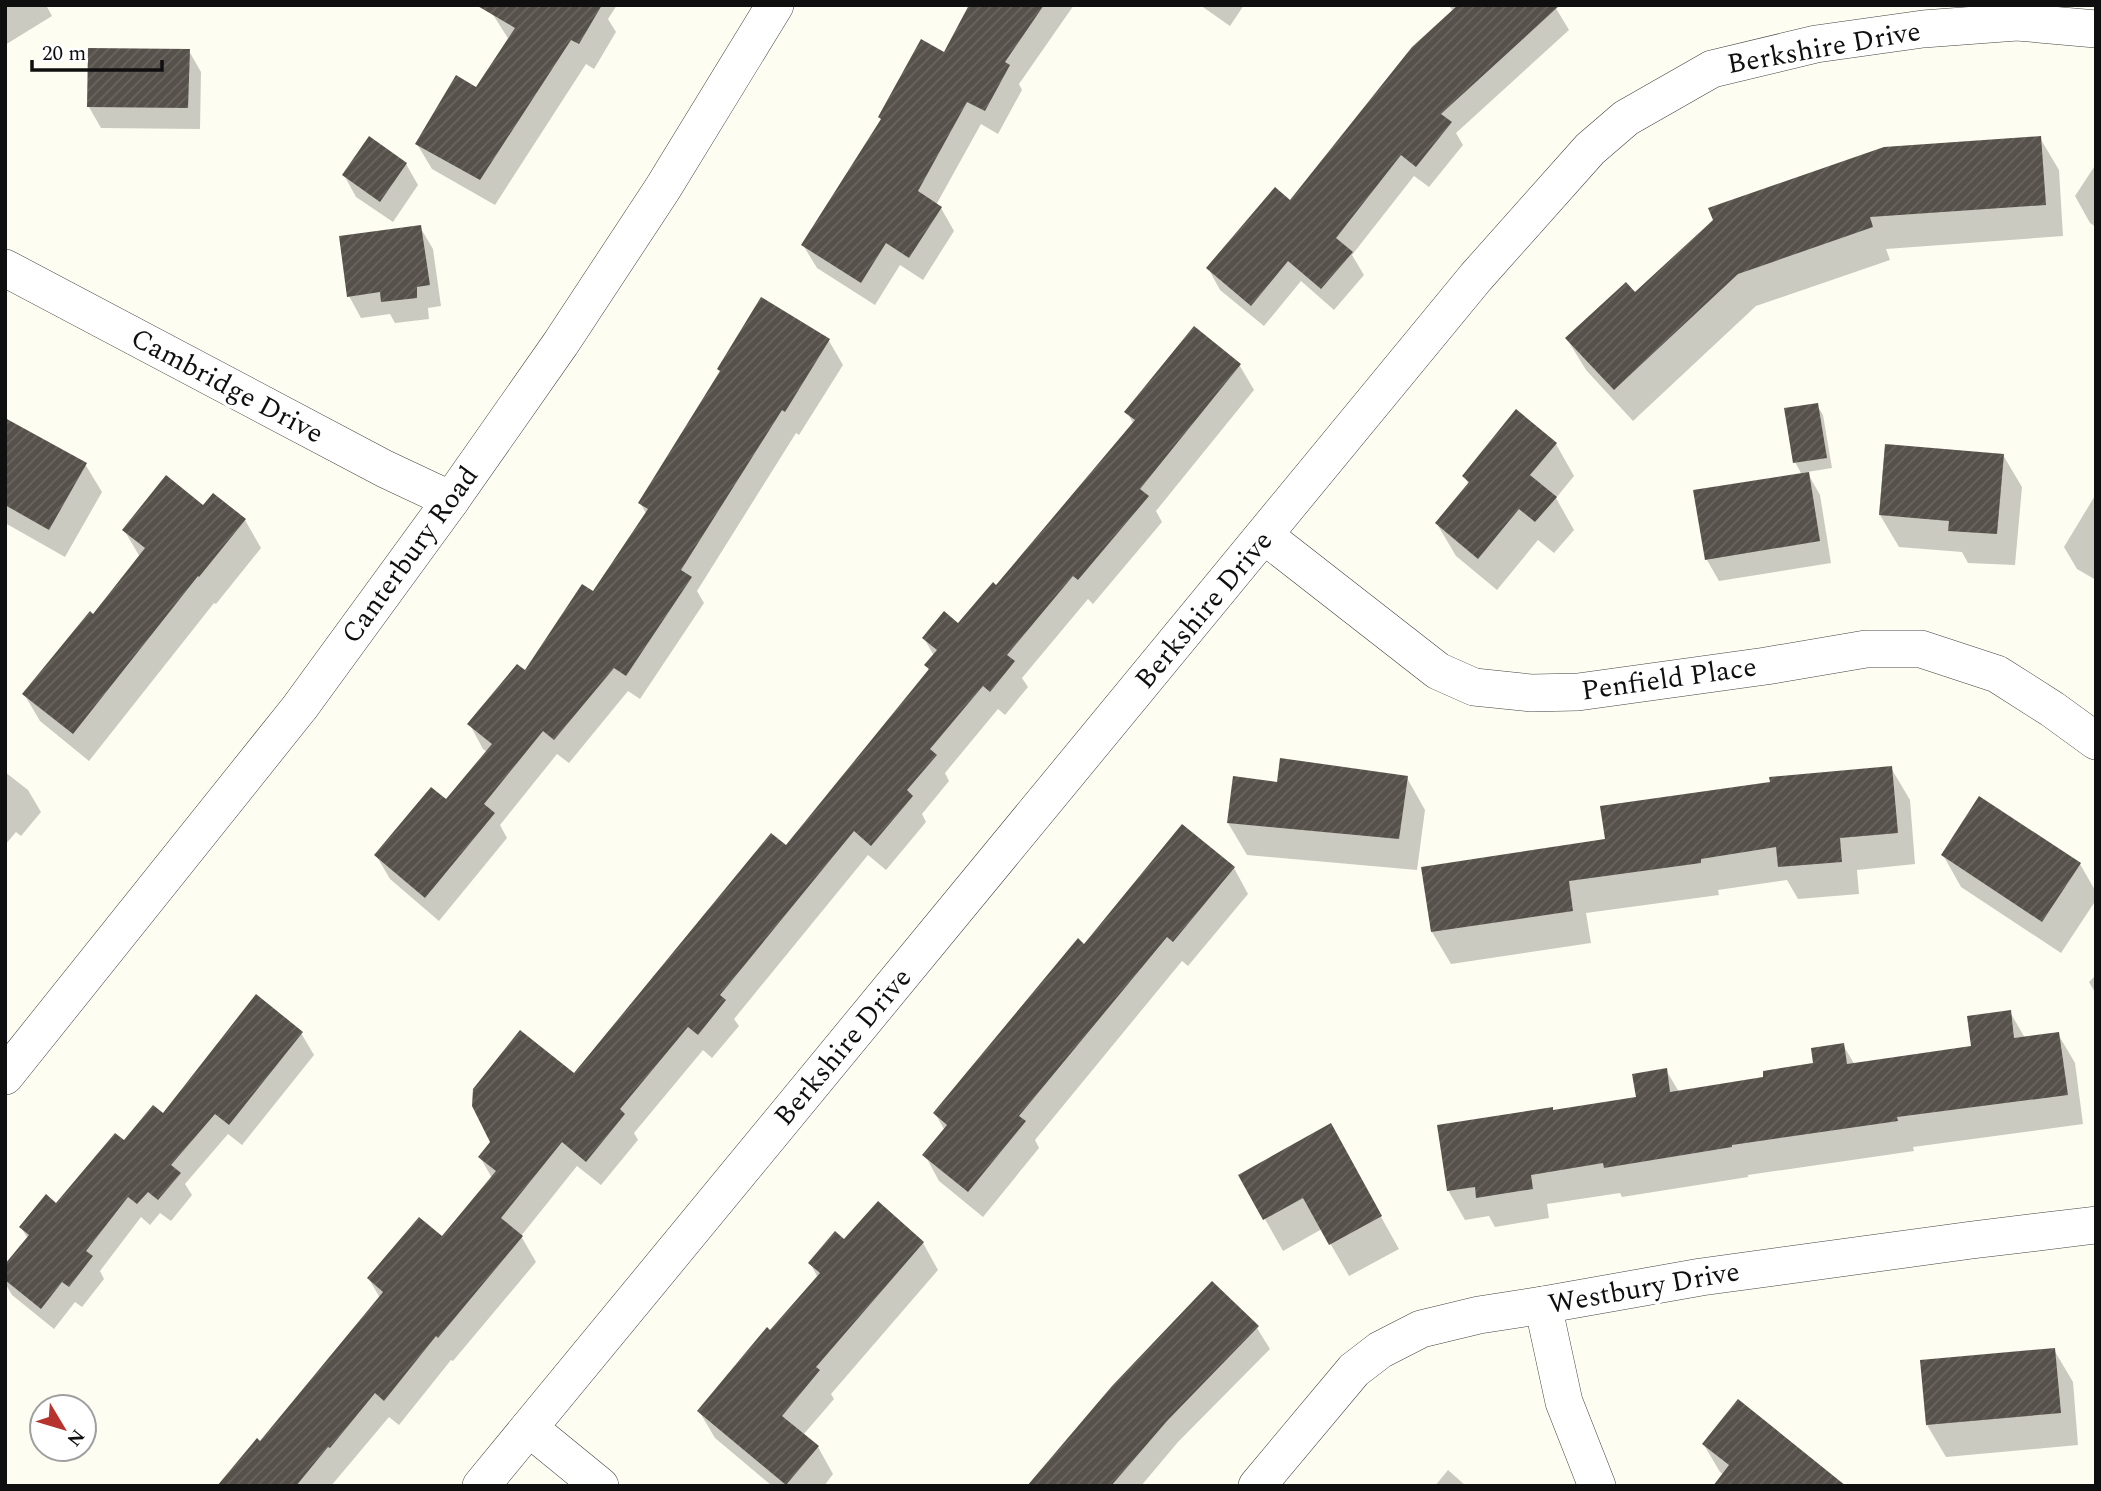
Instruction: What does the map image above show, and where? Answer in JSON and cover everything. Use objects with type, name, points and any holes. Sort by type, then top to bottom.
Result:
[{"type":"street","name":"Canterbury Road","points":[[5,1076],[300,707],[451,500],[569,332],[663,188],[775,5]]},
{"type":"street","name":"Berkshire Drive","points":[[481,1486],[1265,537],[1476,277],[1590,149],[1626,118],[1712,69],[1816,44],[1923,29],[2017,22],[2096,29]]},
{"type":"street","name":"Cambridge Drive","points":[[5,268],[385,469],[451,500]]},
{"type":"street","name":"Penfield Place","points":[[1265,537],[1438,671],[1474,687],[1531,693],[1578,692],[1866,649],[1921,649],[1997,674],[2096,741]]},
{"type":"street","name":"Westbury Drive","points":[[1257,1486],[1354,1370],[1380,1350],[1421,1329],[1479,1315],[1701,1277],[2096,1225]]},
{"type":"street","points":[[1543,1306],[1564,1402],[1597,1486]]},
{"type":"street","points":[[529,1428],[600,1486]]},
{"type":"building","points":[[476,5],[602,5],[579,44],[571,40],[480,180],[415,144],[456,75],[476,87],[515,28]]},
{"type":"building","points":[[969,5],[1044,5],[1005,62],[1010,65],[985,111],[967,102],[918,191],[942,207],[909,258],[886,243],[861,283],[801,245],[881,119],[878,117],[921,39],[944,52]]},
{"type":"building","points":[[1458,5],[1560,5],[1441,114],[1452,122],[1416,167],[1401,155],[1336,238],[1353,252],[1321,289],[1288,261],[1251,306],[1206,268],[1275,187],[1290,200],[1412,47]]},
{"type":"building","points":[[88,48],[190,49],[188,108],[87,107]]},
{"type":"building","points":[[369,136],[407,163],[380,202],[342,175]]},
{"type":"building","points":[[2041,136],[2046,205],[1870,217],[1873,227],[1738,274],[1614,390],[1565,338],[1626,282],[1635,292],[1713,220],[1708,208],[1884,147]]},
{"type":"building","points":[[421,225],[430,285],[417,287],[417,298],[381,302],[380,292],[347,297],[339,236]]},
{"type":"building","points":[[761,297],[830,339],[681,570],[692,577],[626,676],[614,668],[554,740],[543,731],[484,804],[495,813],[425,898],[374,855],[431,787],[446,799],[492,744],[467,724],[517,664],[525,670],[582,584],[593,591],[648,509],[638,503],[720,371],[717,369]]},
{"type":"building","points":[[1194,326],[1241,364],[1140,489],[1149,496],[1078,580],[1073,576],[1007,655],[1015,661],[990,692],[983,686],[930,749],[937,755],[907,790],[913,796],[871,846],[854,831],[720,995],[726,1000],[698,1035],[688,1027],[620,1109],[625,1114],[586,1162],[562,1142],[501,1218],[523,1236],[438,1338],[436,1336],[384,1401],[375,1393],[296,1486],[217,1486],[257,1438],[260,1441],[383,1292],[367,1278],[419,1217],[442,1236],[496,1171],[478,1157],[490,1142],[472,1106],[473,1089],[520,1030],[574,1073],[771,833],[786,845],[929,669],[924,665],[937,650],[922,638],[944,611],[958,623],[993,582],[996,585],[1135,420],[1124,412]]},
{"type":"building","points":[[1818,403],[1827,458],[1793,463],[1784,408]]},
{"type":"building","points":[[1516,409],[1557,443],[1530,475],[1557,497],[1535,522],[1519,509],[1478,559],[1435,523],[1469,482],[1462,476]]},
{"type":"building","points":[[5,418],[87,463],[49,530],[5,505]]},
{"type":"building","points":[[1885,444],[2004,454],[1997,534],[1948,531],[1949,521],[1879,515]]},
{"type":"building","points":[[1809,472],[1820,541],[1705,560],[1693,490]]},
{"type":"building","points":[[166,475],[203,505],[213,493],[246,519],[73,734],[22,694],[90,611],[93,614],[145,548],[122,530]]},
{"type":"building","points":[[1280,758],[1408,776],[1399,839],[1227,823],[1233,776],[1277,782]]},
{"type":"building","points":[[1892,766],[1898,833],[1840,838],[1842,862],[1778,867],[1776,847],[1701,859],[1701,863],[1569,881],[1573,911],[1431,932],[1421,867],[1605,839],[1600,806],[1770,782],[1769,777]]},
{"type":"building","points":[[1979,796],[2081,863],[2042,922],[1941,855]]},
{"type":"building","points":[[1182,824],[1235,867],[1173,942],[1167,937],[1019,1116],[1026,1121],[968,1192],[922,1155],[947,1125],[933,1113],[1078,938],[1084,944]]},
{"type":"building","points":[[256,994],[303,1032],[229,1125],[215,1114],[171,1165],[181,1173],[158,1200],[148,1192],[137,1204],[128,1197],[86,1251],[93,1256],[69,1287],[62,1282],[41,1309],[5,1280],[5,1264],[29,1235],[19,1227],[46,1194],[56,1203],[115,1133],[124,1140],[153,1105],[163,1113]]},
{"type":"building","points":[[2011,1010],[2014,1038],[2059,1032],[2068,1095],[1897,1117],[1898,1121],[1732,1145],[1604,1168],[1603,1163],[1531,1175],[1533,1189],[1476,1198],[1475,1187],[1447,1191],[1437,1125],[1636,1097],[1632,1074],[1667,1068],[1670,1092],[1763,1077],[1763,1071],[1813,1063],[1811,1048],[1844,1043],[1847,1064],[1971,1046],[1967,1016]]},
{"type":"building","points":[[1331,1123],[1382,1216],[1329,1245],[1303,1198],[1263,1220],[1238,1175]]},
{"type":"building","points":[[878,1201],[924,1242],[816,1367],[820,1370],[782,1416],[819,1446],[786,1485],[697,1411],[767,1327],[770,1330],[820,1273],[808,1263],[835,1231],[844,1239]]},
{"type":"building","points":[[1212,1281],[1259,1326],[1167,1421],[1111,1486],[1027,1486],[1112,1386]]},
{"type":"building","points":[[2055,1348],[2061,1413],[1926,1425],[1920,1360]]},
{"type":"building","points":[[1738,1399],[1846,1486],[1713,1486],[1729,1465],[1702,1444]]}]
